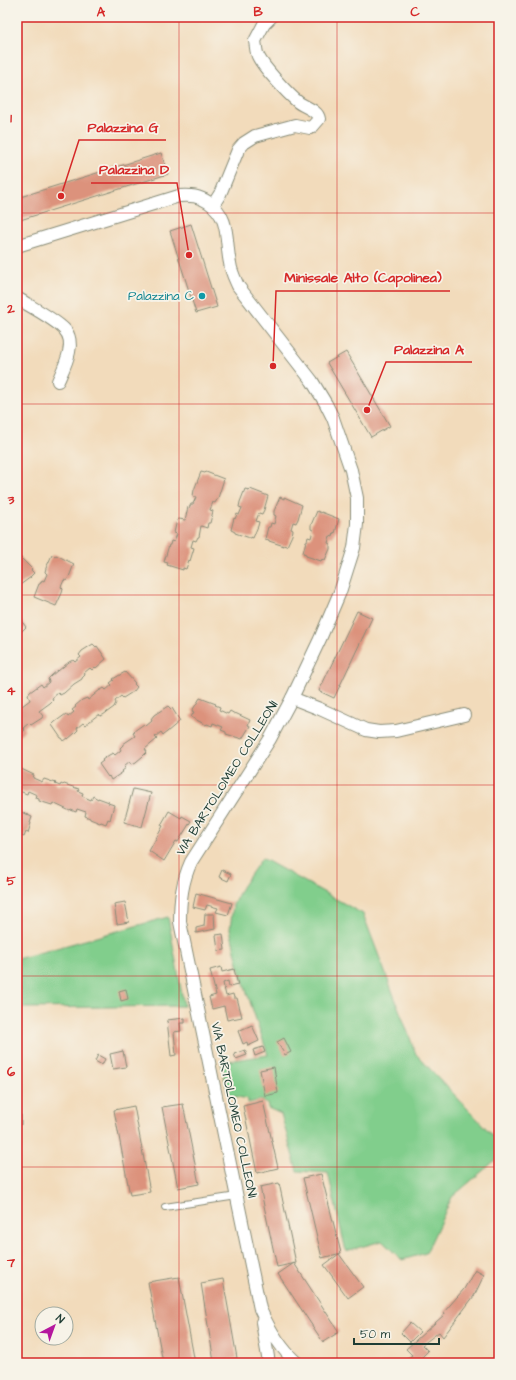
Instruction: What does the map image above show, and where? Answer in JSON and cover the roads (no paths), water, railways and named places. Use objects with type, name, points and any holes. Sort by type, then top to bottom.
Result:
[{"type":"street","points":[[213,205],[220,194],[235,157],[244,142],[255,136],[295,125],[310,128],[319,119],[316,113],[294,98],[259,58],[255,41],[264,24],[270,17]]},
{"type":"street","name":"VIA BARTOLOMEO COLLEONI","points":[[17,246],[179,196],[196,196],[213,205],[224,219],[228,237],[232,274],[238,286],[318,390],[332,418],[355,485],[358,511],[354,548],[340,592],[320,639],[292,698],[270,739],[196,852],[184,880],[181,892],[180,922],[260,1309],[280,1345],[297,1363]]},
{"type":"street","points":[[17,298],[64,329],[69,338],[70,352],[58,381]]},
{"type":"street","points":[[292,698],[366,730],[379,732],[396,731],[464,715]]},
{"type":"street","points":[[260,1309],[269,1363]]},
{"type":"lane","points":[[165,1207],[237,1196]]},
{"type":"place","name":"Palazzina G","points":[[61,196]]},
{"type":"place","name":"Palazzina D","points":[[189,255]]},
{"type":"place","name":"Palazzina C","points":[[202,296]]},
{"type":"place","name":"Minissale Alto (Capolinea)","points":[[273,366]]},
{"type":"place","name":"Palazzina A","points":[[367,410]]}]
